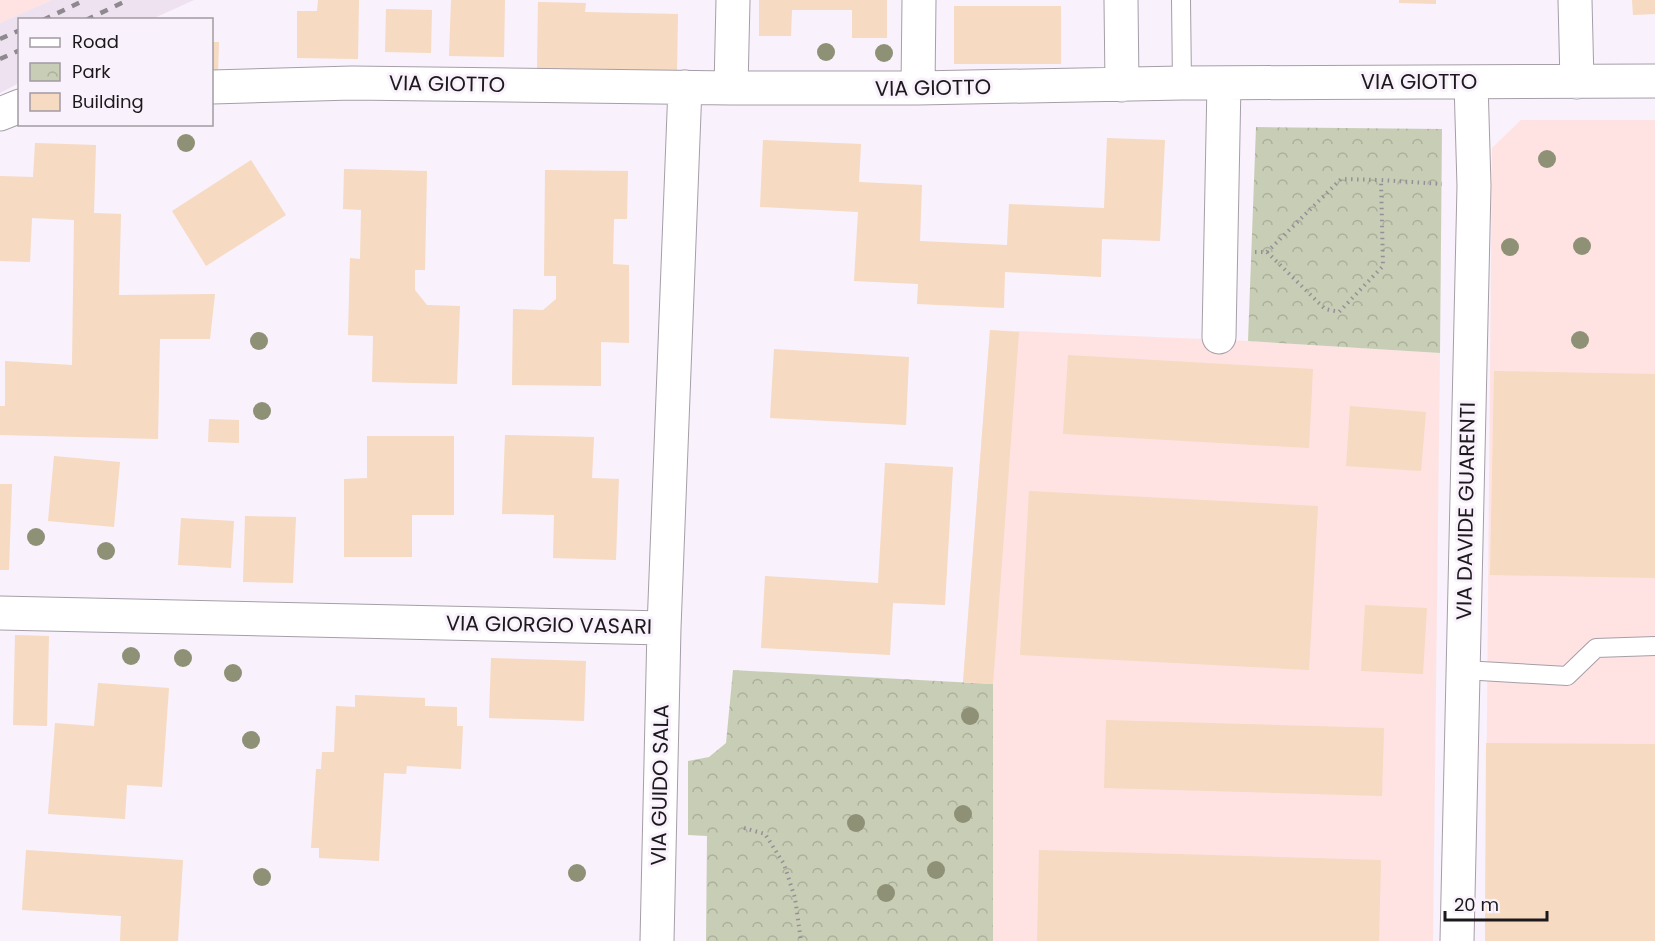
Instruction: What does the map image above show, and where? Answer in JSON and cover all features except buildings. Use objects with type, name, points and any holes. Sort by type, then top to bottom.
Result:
[{"type":"street","points":[[731,88],[733,0]]},
{"type":"street","points":[[918,88],[919,0]]},
{"type":"street","points":[[1121,0],[1122,85]]},
{"type":"street","points":[[1575,0],[1577,82]]},
{"type":"street","name":"VIA GIOTTO","points":[[213,87],[352,83],[918,88],[1182,83],[1655,81]]},
{"type":"street","name":"VIA DAVIDE GUARENTI","points":[[1456,941],[1474,186],[1471,82]]},
{"type":"street","points":[[1219,337],[1224,83]]},
{"type":"street","name":"VIA GIORGIO VASARI","points":[[0,613],[664,628],[685,87]]},
{"type":"street","points":[[0,114],[18,107]]},
{"type":"street","name":"VIA GUIDO SALA","points":[[657,941],[664,628]]},
{"type":"lane","points":[[1181,0],[1182,83]]},
{"type":"lane","points":[[1463,670],[1567,676],[1596,648],[1655,646]]},
{"type":"path","points":[[1221,253],[1267,252],[1341,179],[1474,186]]},
{"type":"path","points":[[1267,252],[1325,309],[1339,312],[1383,266],[1381,180]]},
{"type":"path","points":[[744,828],[765,834],[784,864],[795,898],[801,941]]},
{"type":"shaded area","points":[[0,0],[52,0],[0,23]]},
{"type":"shaded area","points":[[52,0],[194,0],[154,18],[18,18],[18,84],[0,93],[0,23]]},
{"type":"shaded area","points":[[1521,120],[1655,120],[1655,941],[1485,941],[1492,148]]},
{"type":"shaded area","points":[[990,330],[1248,341],[1440,353],[1433,941],[993,941],[993,684],[963,682]]},
{"type":"green space","points":[[1256,127],[1442,129],[1440,353],[1248,341]]},
{"type":"green space","points":[[733,670],[993,684],[993,941],[706,941],[707,836],[688,835],[688,761],[709,757],[726,743]]},
{"type":"railway","points":[[47,18],[85,0]]},
{"type":"railway","points":[[90,18],[128,0]]},
{"type":"railway","points":[[0,39],[18,31]]},
{"type":"railway","points":[[0,59],[18,51]]}]
